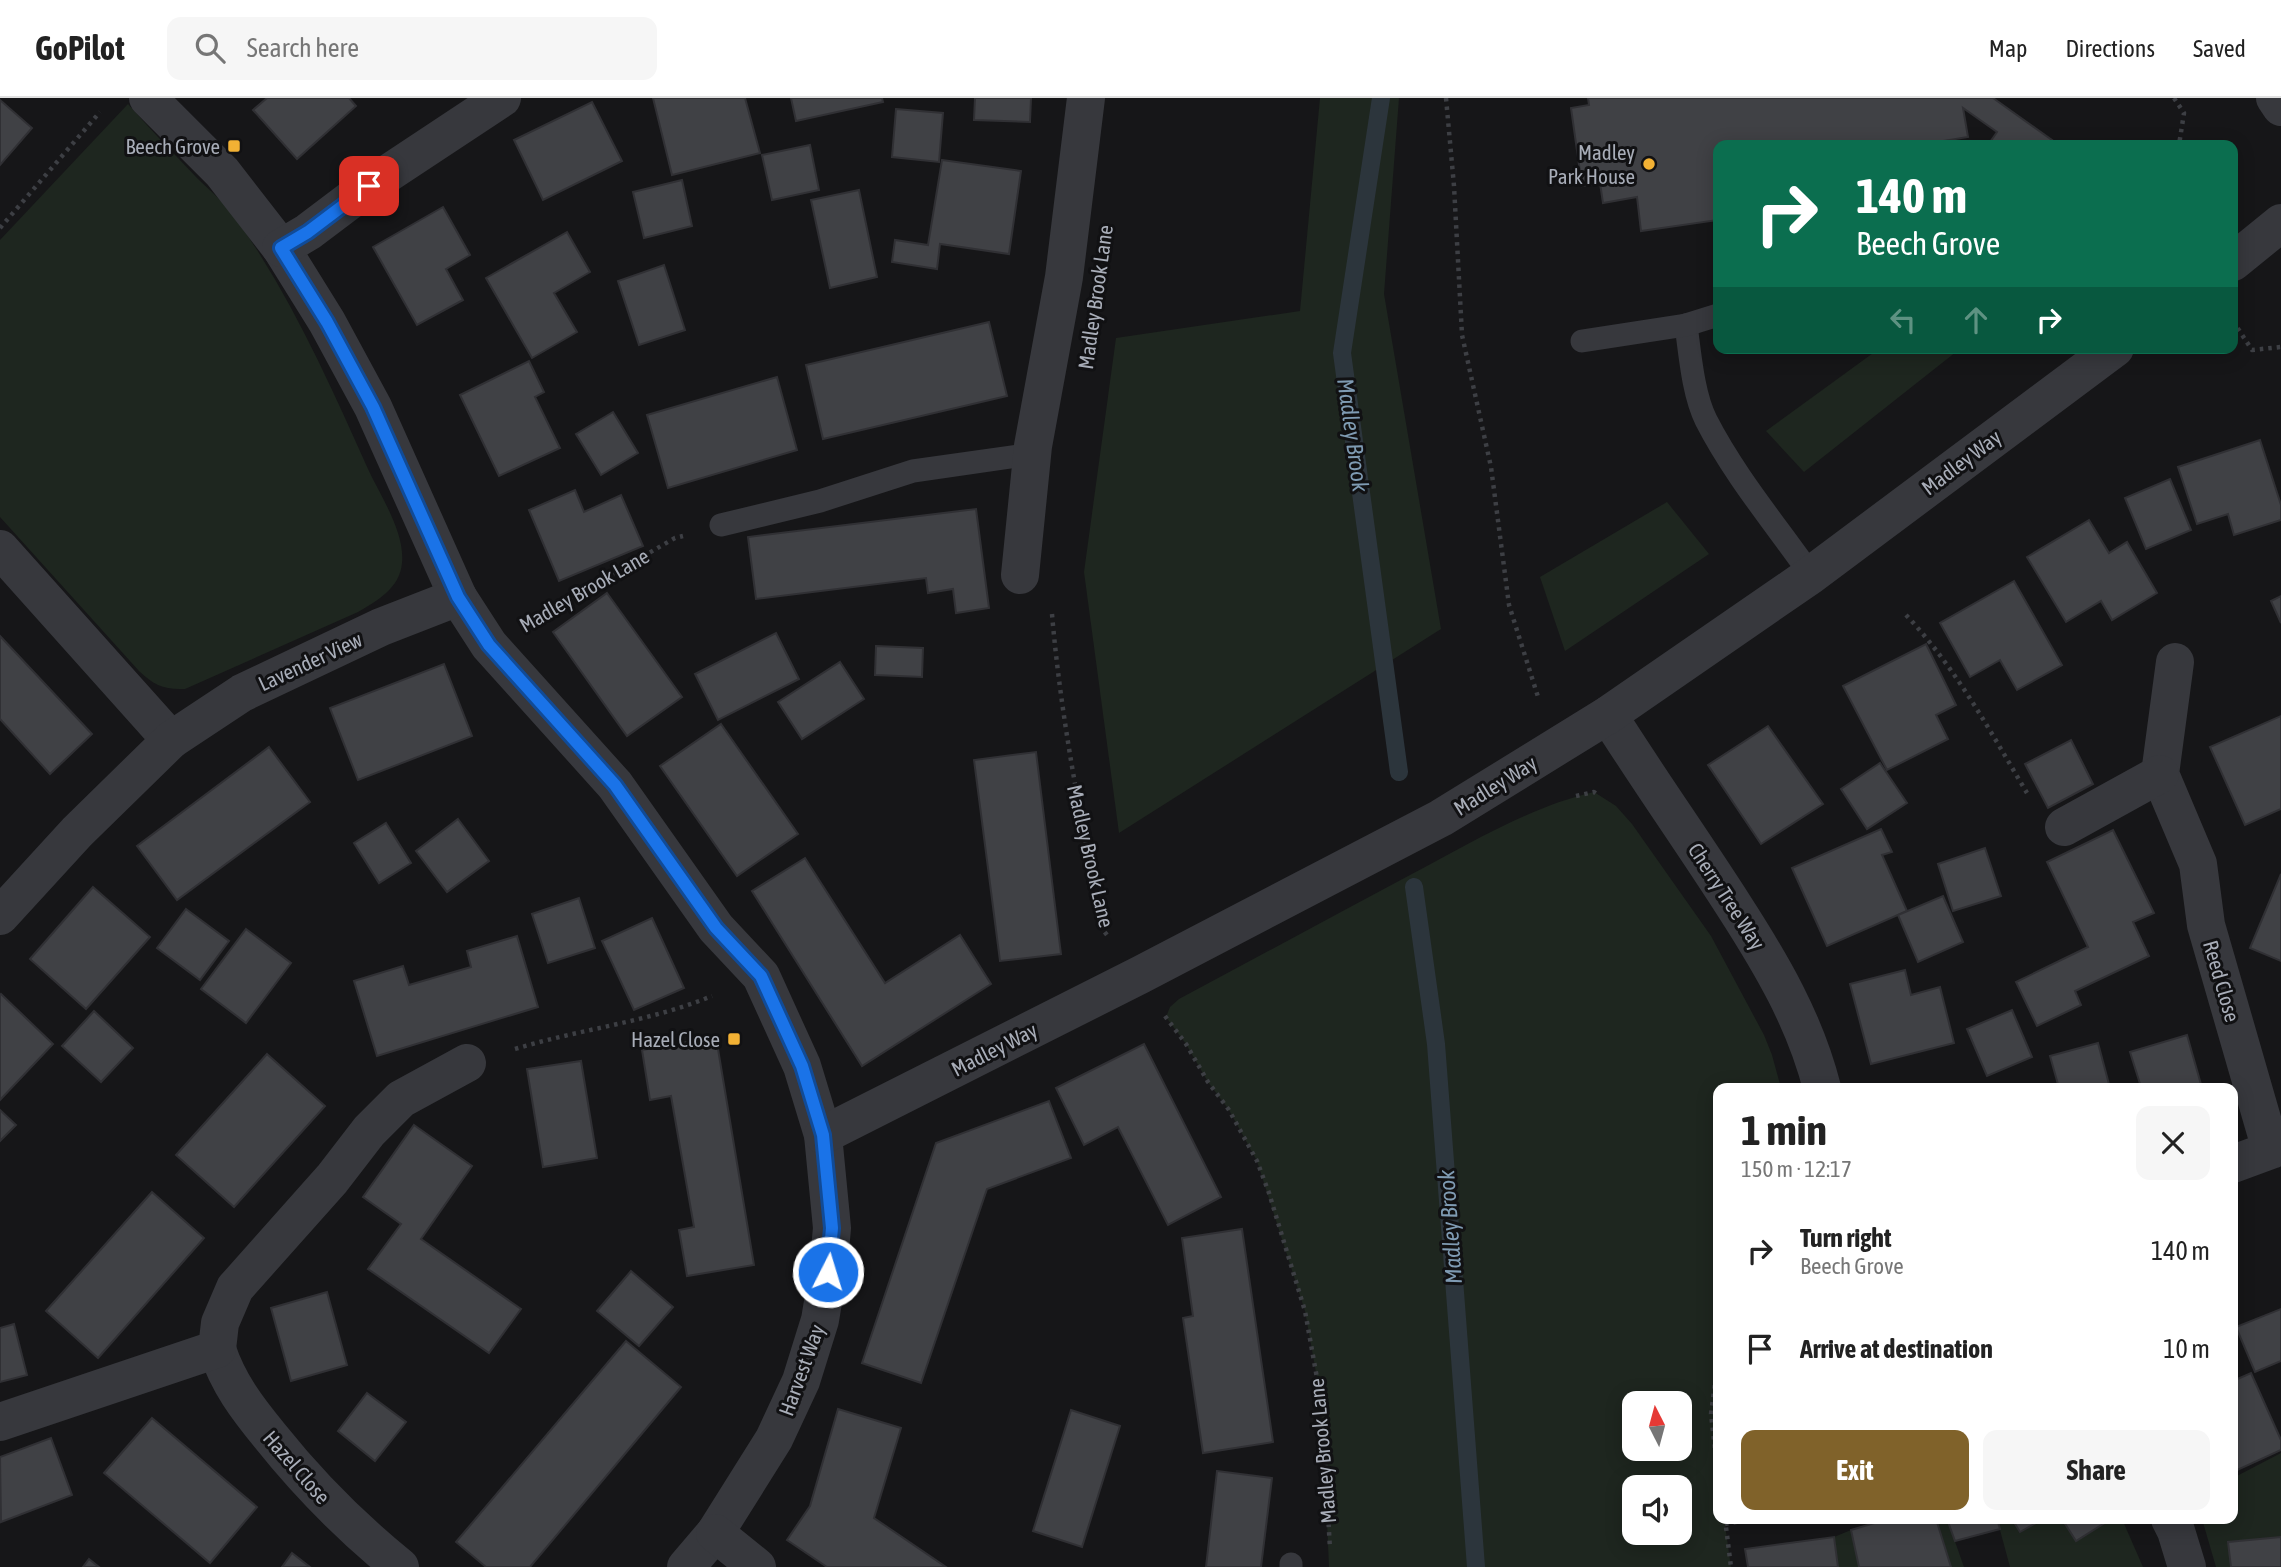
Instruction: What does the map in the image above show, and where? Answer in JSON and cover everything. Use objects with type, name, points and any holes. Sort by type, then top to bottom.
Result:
[{"type":"street","name":"Harvest Way","points":[[148,98],[222,172],[281,248],[327,322],[373,407],[458,597],[489,645],[615,785],[716,928],[761,976],[802,1066],[823,1135],[832,1228],[820,1320],[801,1381],[774,1439],[715,1534],[685,1567]]},
{"type":"street","points":[[281,248],[502,98]]},
{"type":"street","name":"Madley Brook Lane","points":[[1020,575],[1032,454],[1064,278],[1086,98]]},
{"type":"street","points":[[2275,98],[2281,107]]},
{"type":"street","points":[[2238,258],[2281,223]]},
{"type":"street","name":"Madley Way","points":[[823,1135],[1140,975],[1441,818],[1608,715],[1811,575],[2107,354]]},
{"type":"street","points":[[0,549],[171,740]]},
{"type":"street","name":"Lavender View","points":[[0,916],[77,832],[171,740],[242,694],[381,627],[458,597]]},
{"type":"street","points":[[2064,827],[2160,774],[2175,662]]},
{"type":"street","name":"Cherry Tree Way","points":[[1608,715],[1665,803],[1715,873],[1758,943],[1802,1025],[1820,1083]]},
{"type":"street","name":"Reed Close","points":[[2160,774],[2198,864],[2206,925],[2276,1150],[2238,1162]]},
{"type":"street","points":[[0,1422],[217,1349],[220,1322],[235,1288],[332,1179],[369,1131],[401,1099],[467,1063]]},
{"type":"street","name":"Hazel Close","points":[[217,1349],[224,1372],[239,1398],[280,1450],[329,1504],[400,1567]]},
{"type":"street","points":[[2172,1524],[2187,1567]]},
{"type":"street","points":[[715,1534],[757,1567]]},
{"type":"lane","points":[[1581,341],[1686,326],[1713,317]]},
{"type":"lane","points":[[1686,326],[1693,375],[1705,418],[1742,477],[1811,575]]},
{"type":"lane","points":[[721,525],[820,501],[913,471],[1032,454]]},
{"type":"path","points":[[1446,98],[1462,335],[1491,467],[1509,605],[1555,748]]},
{"type":"path","points":[[2174,98],[2184,113],[2180,140]]},
{"type":"path","points":[[0,228],[103,108]]},
{"type":"path","points":[[2238,329],[2252,350],[2281,347]]},
{"type":"path","name":"Madley Brook Lane","points":[[489,645],[676,538],[721,525]]},
{"type":"path","name":"Madley Brook Lane","points":[[1051,604],[1056,662],[1077,800],[1103,930],[1140,975],[1167,1015],[1208,1082],[1229,1110],[1257,1161],[1305,1311],[1322,1406],[1331,1554]]},
{"type":"path","points":[[1906,615],[1934,645],[1981,716],[2042,819],[2064,827]]},
{"type":"path","points":[[1569,799],[1594,792],[1605,800]]},
{"type":"path","points":[[467,1063],[552,1037],[680,1009],[761,976]]},
{"type":"path","points":[[1713,1405],[1713,1424]]},
{"type":"path","points":[[1725,1524],[1731,1567]]},
{"type":"shaded area","points":[[1320,98],[1399,98],[1384,294],[1441,629],[1119,833],[1084,572],[1116,338],[1300,311]]},
{"type":"shaded area","points":[[128,104],[230,211],[273,276],[307,339],[391,515],[402,551],[397,580],[373,603],[185,689],[160,686],[139,671],[0,517],[0,240]]},
{"type":"shaded area","points":[[1872,354],[1953,354],[1804,472],[1766,431]]},
{"type":"shaded area","points":[[1667,502],[1709,554],[1565,651],[1540,577]]},
{"type":"shaded area","points":[[1594,792],[1616,806],[1632,824],[1711,936],[1772,1055],[1780,1083],[1713,1083],[1713,1524],[1730,1524],[1725,1525],[1731,1567],[1329,1567],[1322,1406],[1305,1311],[1257,1161],[1229,1110],[1166,1017],[1170,1007],[1179,999],[1523,817]]},
{"type":"shaded area","points":[[2281,1453],[2281,1537],[2228,1542],[2231,1567],[2216,1567],[2203,1524],[2238,1524],[2238,1475]]},
{"type":"shaded area","points":[[1938,1524],[1949,1524],[1964,1567],[1951,1567]]},
{"type":"shaded area","points":[[1998,1524],[2015,1524],[2021,1532],[2035,1524],[2065,1524],[2076,1541],[2103,1524],[2124,1524],[2143,1567],[2010,1567]]},
{"type":"shaded area","points":[[1851,1530],[1859,1567],[1838,1567],[1834,1537]]},
{"type":"building","points":[[267,98],[349,98],[356,106],[297,159],[253,110]]},
{"type":"building","points":[[653,98],[745,98],[760,153],[672,175]]},
{"type":"building","points":[[791,98],[882,98],[883,102],[796,121]]},
{"type":"building","points":[[975,98],[1031,98],[1030,122],[974,120]]},
{"type":"building","name":"Madley Park House","points":[[1588,98],[1993,98],[2052,140],[1991,140],[1997,132],[1963,108],[1968,137],[1950,140],[1713,140],[1713,221],[1641,231],[1637,197],[1603,203],[1600,183],[1582,186],[1571,108],[1589,105]]},
{"type":"building","points":[[0,100],[32,128],[0,165]]},
{"type":"building","points":[[592,102],[622,161],[543,200],[514,140]]},
{"type":"building","points":[[896,109],[943,113],[939,162],[892,157]]},
{"type":"building","points":[[810,145],[819,190],[772,200],[762,155]]},
{"type":"building","points":[[942,160],[1021,171],[1009,254],[940,244],[937,269],[892,262],[895,240],[928,245]]},
{"type":"building","points":[[682,180],[692,226],[644,238],[633,192]]},
{"type":"building","points":[[859,190],[877,277],[830,288],[811,200]]},
{"type":"building","points":[[443,207],[470,255],[446,269],[463,300],[417,325],[373,247]]},
{"type":"building","points":[[567,232],[590,272],[554,293],[577,332],[532,358],[486,278]]},
{"type":"building","points":[[664,265],[685,330],[639,345],[618,281]]},
{"type":"building","points":[[989,322],[1007,396],[823,439],[806,365]]},
{"type":"building","points":[[529,361],[544,392],[535,397],[560,448],[499,476],[460,395]]},
{"type":"building","points":[[777,377],[797,450],[668,488],[647,415]]},
{"type":"building","points":[[613,412],[638,453],[601,475],[576,434]]},
{"type":"building","points":[[2260,440],[2281,505],[2281,520],[2234,535],[2228,514],[2197,524],[2178,467]]},
{"type":"building","points":[[2170,479],[2191,530],[2146,549],[2125,498]]},
{"type":"building","points":[[575,490],[584,512],[621,495],[643,546],[559,581],[529,510]]},
{"type":"building","points":[[976,509],[989,608],[956,613],[953,589],[928,593],[926,578],[756,599],[748,537]]},
{"type":"building","points":[[2089,520],[2109,553],[2127,542],[2157,593],[2112,620],[2101,601],[2066,622],[2027,557]]},
{"type":"building","points":[[2014,581],[2062,665],[2017,690],[2000,660],[1970,677],[1940,623]]},
{"type":"building","points":[[607,593],[682,697],[627,736],[553,632]]},
{"type":"building","points":[[2281,596],[2281,623],[2271,601]]},
{"type":"building","points":[[776,633],[799,679],[718,720],[695,674]]},
{"type":"building","points":[[0,636],[92,734],[50,774],[0,719]]},
{"type":"building","points":[[1926,644],[1956,705],[1936,715],[1948,739],[1887,770],[1843,686]]},
{"type":"building","points":[[876,646],[923,648],[922,677],[875,675]]},
{"type":"building","points":[[840,662],[864,699],[802,739],[778,702]]},
{"type":"building","points":[[444,664],[472,736],[358,780],[330,708]]},
{"type":"building","points":[[2281,716],[2281,809],[2245,825],[2210,747]]},
{"type":"building","points":[[721,724],[798,834],[737,876],[660,766]]},
{"type":"building","points":[[1768,726],[1823,804],[1761,844],[1708,765]]},
{"type":"building","points":[[2071,740],[2093,784],[2048,808],[2025,764]]},
{"type":"building","points":[[269,747],[310,802],[177,900],[137,846]]},
{"type":"building","points":[[1036,752],[1061,954],[1000,961],[974,760]]},
{"type":"building","points":[[1880,763],[1907,803],[1867,829],[1841,789]]},
{"type":"building","points":[[458,819],[489,861],[447,892],[416,851]]},
{"type":"building","points":[[386,823],[411,863],[379,883],[354,843]]},
{"type":"building","points":[[1881,829],[1892,852],[1882,855],[1907,911],[1827,946],[1792,868]]},
{"type":"building","points":[[2113,830],[2154,913],[2133,922],[2149,956],[2075,991],[2081,1005],[2037,1026],[2016,982],[2088,947],[2047,862]]},
{"type":"building","points":[[1985,848],[2001,896],[1953,911],[1938,864]]},
{"type":"building","points":[[805,858],[885,983],[960,935],[991,984],[862,1066],[752,891]]},
{"type":"building","points":[[2281,874],[2281,961],[2250,948]]},
{"type":"building","points":[[93,887],[150,937],[86,1009],[30,959]]},
{"type":"building","points":[[1943,896],[1963,942],[1918,962],[1898,915]]},
{"type":"building","points":[[579,898],[595,948],[548,963],[532,914]]},
{"type":"building","points":[[186,909],[229,941],[200,980],[157,948]]},
{"type":"building","points":[[652,918],[684,988],[634,1010],[602,941]]},
{"type":"building","points":[[246,929],[291,963],[246,1023],[201,989]]},
{"type":"building","points":[[517,936],[538,1007],[377,1056],[354,981],[403,966],[409,985],[471,967],[467,951]]},
{"type":"building","points":[[1905,970],[1911,995],[1940,987],[1954,1043],[1871,1064],[1850,984]]},
{"type":"building","points":[[0,995],[53,1044],[0,1100]]},
{"type":"building","points":[[2012,1010],[2032,1057],[1987,1076],[1967,1029]]},
{"type":"building","points":[[94,1011],[133,1048],[101,1082],[62,1046]]},
{"type":"building","points":[[2187,1035],[2201,1083],[2140,1083],[2130,1052]]},
{"type":"building","points":[[716,1037],[754,1265],[687,1276],[679,1230],[694,1227],[671,1096],[650,1100],[642,1050]]},
{"type":"building","points":[[2098,1043],[2109,1083],[2058,1083],[2050,1056]]},
{"type":"building","points":[[1144,1044],[1221,1197],[1168,1225],[1118,1127],[1084,1145],[1056,1088]]},
{"type":"building","points":[[267,1054],[325,1106],[234,1207],[176,1155]]},
{"type":"building","points":[[581,1061],[597,1158],[543,1167],[527,1069]]},
{"type":"building","points":[[1049,1101],[1071,1158],[987,1189],[921,1383],[862,1363],[936,1143]]},
{"type":"building","points":[[0,1110],[16,1125],[0,1141]]},
{"type":"building","points":[[414,1125],[472,1166],[421,1239],[521,1309],[489,1353],[368,1269],[401,1224],[363,1197]]},
{"type":"building","points":[[152,1192],[204,1238],[98,1358],[46,1311]]},
{"type":"building","points":[[1242,1229],[1273,1442],[1203,1453],[1183,1318],[1193,1316],[1182,1238]]},
{"type":"building","points":[[631,1271],[673,1307],[639,1346],[597,1311]]},
{"type":"building","points":[[327,1292],[347,1365],[291,1381],[271,1308]]},
{"type":"building","points":[[2281,1309],[2281,1361],[2255,1372],[2238,1326]]},
{"type":"building","points":[[14,1324],[27,1375],[0,1382],[0,1328]]},
{"type":"building","points":[[626,1341],[681,1387],[530,1567],[486,1567],[456,1542]]},
{"type":"building","points":[[2251,1373],[2281,1440],[2281,1450],[2238,1470],[2238,1379]]},
{"type":"building","points":[[367,1393],[406,1422],[375,1461],[338,1431]]},
{"type":"building","points":[[838,1409],[901,1428],[874,1518],[946,1567],[827,1567],[787,1540],[810,1506]]},
{"type":"building","points":[[1071,1410],[1120,1426],[1082,1547],[1033,1531]]},
{"type":"building","points":[[152,1418],[257,1507],[210,1563],[104,1473]]},
{"type":"building","points":[[51,1438],[72,1495],[1,1522],[0,1457]]},
{"type":"building","points":[[1217,1471],[1272,1478],[1261,1567],[1206,1567]]},
{"type":"building","points":[[1871,1524],[1938,1524],[1951,1567],[1859,1567],[1851,1530]]},
{"type":"building","points":[[1949,1524],[1998,1524],[2000,1529],[1955,1541]]},
{"type":"building","points":[[2015,1524],[2034,1524],[2020,1532]]},
{"type":"building","points":[[2065,1524],[2103,1524],[2076,1541]]},
{"type":"building","points":[[1834,1537],[1838,1567],[1748,1567],[1745,1549]]},
{"type":"building","points":[[2281,1537],[2281,1567],[2231,1567],[2228,1542]]},
{"type":"building","points":[[292,1553],[310,1567],[282,1567]]},
{"type":"building","points":[[89,1559],[99,1567],[83,1567]]},
{"type":"waterway","name":"Madley Brook","points":[[1381,98],[1342,353],[1399,772]]},
{"type":"waterway","name":"Madley Brook","points":[[1414,887],[1436,1044],[1476,1567]]},
{"type":"place","name":"Beech Grove","points":[[234,146]]},
{"type":"place","name":"Madley Park House","points":[[1649,164]]},
{"type":"place","name":"Hazel Close","points":[[734,1039]]},
{"type":"route","points":[[369,186],[308,232],[281,248],[327,322],[373,407],[458,597],[489,645],[615,785],[716,928],[761,976],[802,1066],[823,1135],[832,1228],[828,1272]]}]
